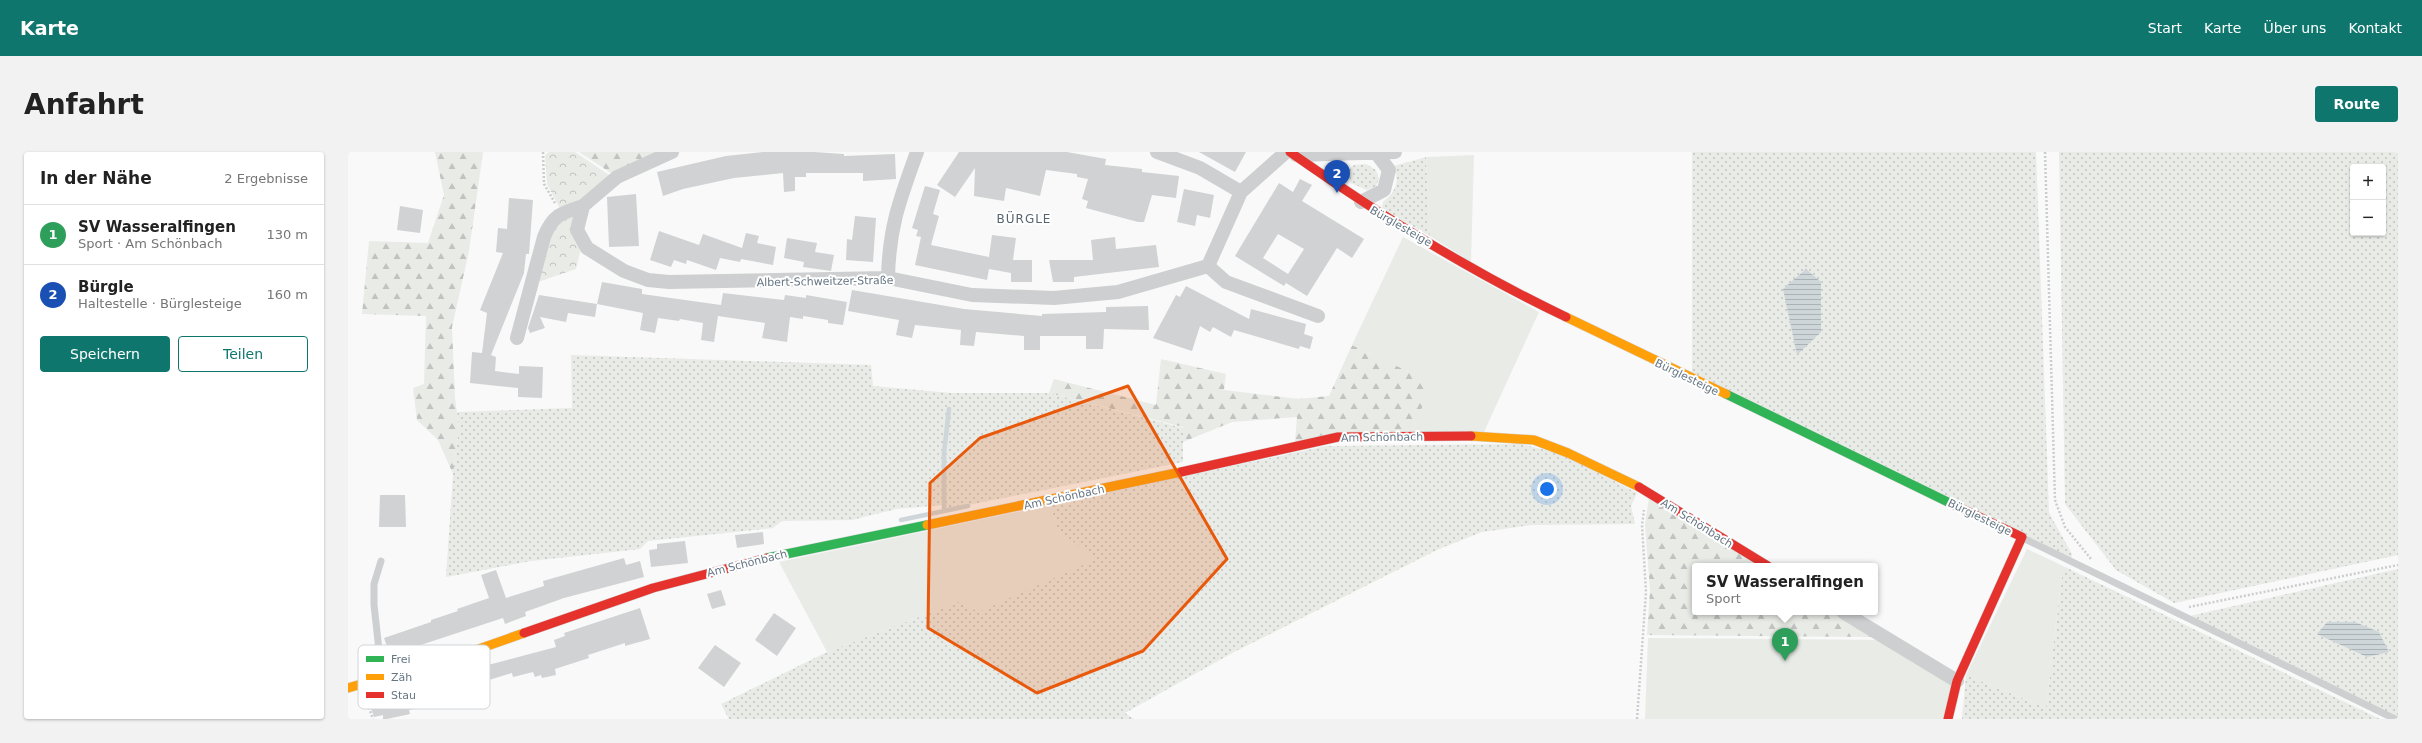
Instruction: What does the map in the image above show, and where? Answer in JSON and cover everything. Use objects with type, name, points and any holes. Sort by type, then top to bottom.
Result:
[{"type":"street","points":[[517,338],[544,237],[550,224],[560,213],[583,206],[617,177],[672,152]]},
{"type":"street","points":[[888,278],[889,246],[897,205],[917,152]]},
{"type":"street","points":[[1157,152],[1200,168],[1240,192]]},
{"type":"street","points":[[1318,316],[1226,282],[1208,266],[1240,192],[1291,153],[1377,154],[1395,152]]},
{"type":"street","name":"Bürglesteige","points":[[1291,153],[1361,202],[1507,289],[2022,537]]},
{"type":"street","name":"Bürglesteige","points":[[1361,202],[1384,190],[1389,170],[1377,154]]},
{"type":"street","name":"Albert-Schweitzer-Straße","points":[[583,206],[577,230],[588,248],[624,271],[648,280],[710,282],[888,278],[972,295],[1054,298],[1118,292],[1169,279],[1208,266]]},
{"type":"street","name":"Am Schönbach","points":[[490,645],[653,588],[765,558],[1097,490],[1338,437],[1495,436],[1534,440],[1568,453],[1647,492],[1763,563]]},
{"type":"street","points":[[1948,719],[1957,681],[2022,537]]},
{"type":"street","points":[[1847,615],[1957,681]]},
{"type":"street","name":"Am Schönbach","points":[[348,688],[358,685]]},
{"type":"lane","points":[[2022,537],[2111,582],[2172,610],[2395,719]]},
{"type":"lane","points":[[379,645],[374,584],[381,561]]},
{"type":"path","points":[[542,152],[544,184],[560,213]]},
{"type":"path","points":[[2045,152],[2055,500],[2065,527],[2096,564]]},
{"type":"path","points":[[1637,718],[1646,592],[1642,525],[1647,492]]},
{"type":"path","points":[[2172,610],[2398,565]]},
{"type":"highlighted area","points":[[1128,386],[1227,559],[1143,651],[1037,693],[928,628],[930,483],[980,438]]},
{"type":"green space","points":[[435,152],[483,152],[469,251],[452,327],[455,398],[459,427],[453,474],[438,440],[417,420],[413,388],[424,384],[426,316],[362,314],[369,241],[428,243],[444,195]]},
{"type":"green space","points":[[549,152],[575,152],[612,177],[580,204],[582,244],[576,269],[535,283],[546,238],[563,214],[547,184],[545,155]]},
{"type":"green space","points":[[579,152],[672,152],[617,177]]},
{"type":"green space","points":[[1692,152],[2036,152],[2049,513],[2072,554],[2071,559],[2003,523],[1692,372]]},
{"type":"green space","points":[[2059,152],[2398,152],[2398,555],[2174,603],[2116,570],[2065,504]]},
{"type":"green space","points":[[1474,155],[1471,262],[1430,236],[1426,157]]},
{"type":"green space","points":[[1426,157],[1430,236],[1382,209],[1383,202],[1396,186],[1397,177],[1394,166]]},
{"type":"green space","points":[[1366,164],[1376,170],[1379,179],[1376,186],[1367,190],[1351,183],[1347,171],[1354,165]]},
{"type":"green space","points":[[1403,237],[1539,312],[1484,432],[1411,432],[1433,383],[1352,345]]},
{"type":"green space","points":[[1352,345],[1434,383],[1411,432],[1295,442],[1297,417],[1232,422],[1183,442],[1183,427],[1049,393],[1054,379],[1156,405],[1161,359],[1226,374],[1224,390],[1298,399],[1329,396]]},
{"type":"green space","points":[[571,355],[871,365],[873,386],[951,393],[1049,393],[1183,428],[1183,462],[948,509],[943,505],[896,509],[852,520],[782,521],[773,528],[648,541],[640,549],[531,561],[446,577],[453,474],[459,427],[457,412],[572,408]]},
{"type":"green space","points":[[1521,444],[1562,454],[1637,493],[1631,506],[1635,524],[1531,525],[1482,532],[1439,549],[1234,652],[1125,713],[1134,719],[729,719],[721,704],[827,652],[958,602],[1095,559],[1058,530],[1050,505],[1326,446]]},
{"type":"green space","points":[[1649,497],[1755,563],[1692,563],[1692,615],[1840,615],[1877,637],[1647,635],[1650,590],[1645,525]]},
{"type":"green space","points":[[1050,505],[1058,530],[1096,559],[979,612],[958,602],[827,652],[779,562]]},
{"type":"green space","points":[[2027,549],[2063,566],[2046,708],[1966,675]]},
{"type":"green space","points":[[2063,566],[2380,719],[1962,719],[1966,675],[2046,708]]},
{"type":"green space","points":[[2398,569],[2398,717],[2190,616]]},
{"type":"green space","points":[[1648,638],[1889,640],[1957,681],[1948,719],[1645,719]]},
{"type":"shaded area","points":[[1806,269],[1821,282],[1821,332],[1797,355],[1783,289]]},
{"type":"shaded area","points":[[2327,622],[2355,622],[2379,632],[2389,652],[2367,657],[2317,634]]},
{"type":"building","points":[[763,152],[814,152],[844,154],[844,156],[895,154],[896,179],[863,181],[863,173],[806,173],[806,177],[795,177],[795,191],[784,192],[783,173],[734,178],[683,189],[663,196],[657,172],[726,156]]},
{"type":"building","points":[[959,152],[1067,152],[1106,159],[1105,165],[1142,169],[1142,172],[1179,176],[1176,198],[1152,195],[1144,222],[1138,222],[1086,208],[1088,201],[1082,199],[1088,179],[1077,177],[1077,174],[1046,170],[1040,196],[1006,188],[1004,201],[974,196],[975,168],[955,197],[937,185]]},
{"type":"building","points":[[1199,152],[1246,152],[1235,172]]},
{"type":"building","points":[[1300,179],[1312,185],[1302,201],[1364,239],[1352,258],[1337,248],[1307,296],[1286,283],[1284,286],[1235,256],[1279,183],[1293,192]],"holes":[[[1278,234],[1304,249],[1288,274],[1263,258]]]},
{"type":"building","points":[[925,186],[940,190],[933,214],[939,216],[931,245],[989,257],[992,235],[1016,238],[1013,260],[1032,260],[1032,282],[1011,282],[1011,273],[989,269],[987,280],[915,265],[921,237],[916,236],[918,230],[912,228]]},
{"type":"building","points":[[1184,189],[1214,195],[1210,218],[1197,215],[1195,226],[1177,222]]},
{"type":"building","points":[[636,194],[639,246],[609,247],[607,197]]},
{"type":"building","points":[[509,198],[533,200],[529,254],[526,254],[524,273],[491,355],[496,357],[495,371],[519,374],[519,366],[543,367],[542,398],[518,397],[518,388],[470,383],[472,352],[482,353],[487,313],[480,310],[503,253],[496,252],[498,228],[507,229]]},
{"type":"building","points":[[400,206],[423,210],[420,233],[397,230]]},
{"type":"building","points":[[855,216],[876,218],[873,262],[846,260],[847,239],[852,240]]},
{"type":"building","points":[[659,231],[699,245],[703,234],[742,248],[746,233],[759,236],[757,243],[776,247],[773,265],[741,259],[740,262],[720,258],[716,270],[687,260],[686,264],[674,260],[671,267],[650,260]]},
{"type":"building","points":[[1115,237],[1116,249],[1156,245],[1159,267],[1074,277],[1074,282],[1053,282],[1049,260],[1093,260],[1091,240]]},
{"type":"building","points":[[787,238],[817,243],[815,252],[834,255],[831,271],[803,267],[804,262],[784,258]]},
{"type":"building","points":[[602,282],[642,289],[642,294],[721,305],[723,293],[784,300],[785,295],[806,298],[806,295],[847,302],[843,325],[828,323],[828,320],[803,316],[803,319],[790,317],[787,342],[762,338],[765,323],[718,316],[714,342],[701,340],[703,323],[680,319],[679,321],[658,318],[655,333],[640,330],[643,313],[597,304]]},
{"type":"building","points":[[1186,286],[1249,319],[1251,309],[1306,324],[1304,334],[1313,337],[1310,349],[1300,346],[1299,349],[1234,330],[1231,337],[1213,327],[1210,332],[1200,326],[1192,351],[1153,338],[1176,295],[1180,297]]},
{"type":"building","points":[[852,290],[964,309],[1042,316],[1042,314],[1106,312],[1106,307],[1148,306],[1149,330],[1104,329],[1103,349],[1086,349],[1086,336],[1040,336],[1040,350],[1024,350],[1024,336],[976,332],[974,346],[960,345],[961,330],[915,325],[912,338],[896,335],[899,320],[848,311]]},
{"type":"building","points":[[539,295],[597,304],[595,317],[568,313],[566,322],[540,317],[545,328],[530,333],[528,328]]},
{"type":"building","points":[[380,495],[405,495],[406,527],[379,527]]},
{"type":"building","points":[[763,532],[764,544],[737,548],[735,535]]},
{"type":"building","points":[[685,541],[688,563],[651,567],[649,550],[657,549],[657,544]]},
{"type":"building","points":[[624,558],[626,565],[640,561],[644,577],[564,598],[525,612],[526,616],[505,624],[503,618],[421,645],[386,645],[384,638],[431,622],[431,620],[458,611],[457,609],[489,598],[481,575],[496,570],[506,598],[544,586],[543,581]]},
{"type":"building","points":[[721,590],[726,605],[712,609],[707,594]]},
{"type":"building","points":[[640,608],[650,639],[625,646],[625,643],[588,655],[589,658],[555,669],[556,675],[542,678],[541,675],[535,677],[533,672],[513,677],[512,673],[490,680],[490,664],[556,647],[554,640],[565,636],[564,633]]},
{"type":"building","points":[[774,613],[796,628],[777,656],[755,640]]},
{"type":"building","points":[[715,645],[741,663],[724,687],[698,668]]},
{"type":"building","points":[[371,709],[414,709],[409,710],[410,714],[387,719],[383,719],[383,715],[374,717]]},
{"type":"waterway","points":[[901,520],[944,511],[944,453],[949,409]]},
{"type":"waterway","points":[[944,511],[968,506]]},
{"type":"traffic: fast","points":[[1726,394],[1952,504]]},
{"type":"traffic: fast","points":[[767,558],[927,525]]},
{"type":"traffic: slow","points":[[1566,317],[1726,394]]},
{"type":"traffic: slow","points":[[1471,436],[1534,440],[1568,453],[1639,487]]},
{"type":"traffic: slow","points":[[927,525],[1181,472]]},
{"type":"traffic: slow","points":[[490,645],[524,633]]},
{"type":"traffic: slow","points":[[348,688],[358,685]]},
{"type":"traffic: jam","points":[[1290,152],[1390,219],[1459,261],[1494,281],[1566,317]]},
{"type":"traffic: jam","points":[[1181,472],[1338,437],[1471,436]]},
{"type":"traffic: jam","points":[[1639,487],[1763,563]]},
{"type":"traffic: jam","points":[[1948,719],[1957,681],[2022,537],[1952,504]]},
{"type":"traffic: jam","points":[[524,633],[653,588],[767,558]]},
{"type":"place","name":"Bürgle","points":[[1337,193]]},
{"type":"place","name":"SV Wasseralfingen","points":[[1785,661]]},
{"type":"district","name":"BÜRGLE","points":[[1024,219]]}]
